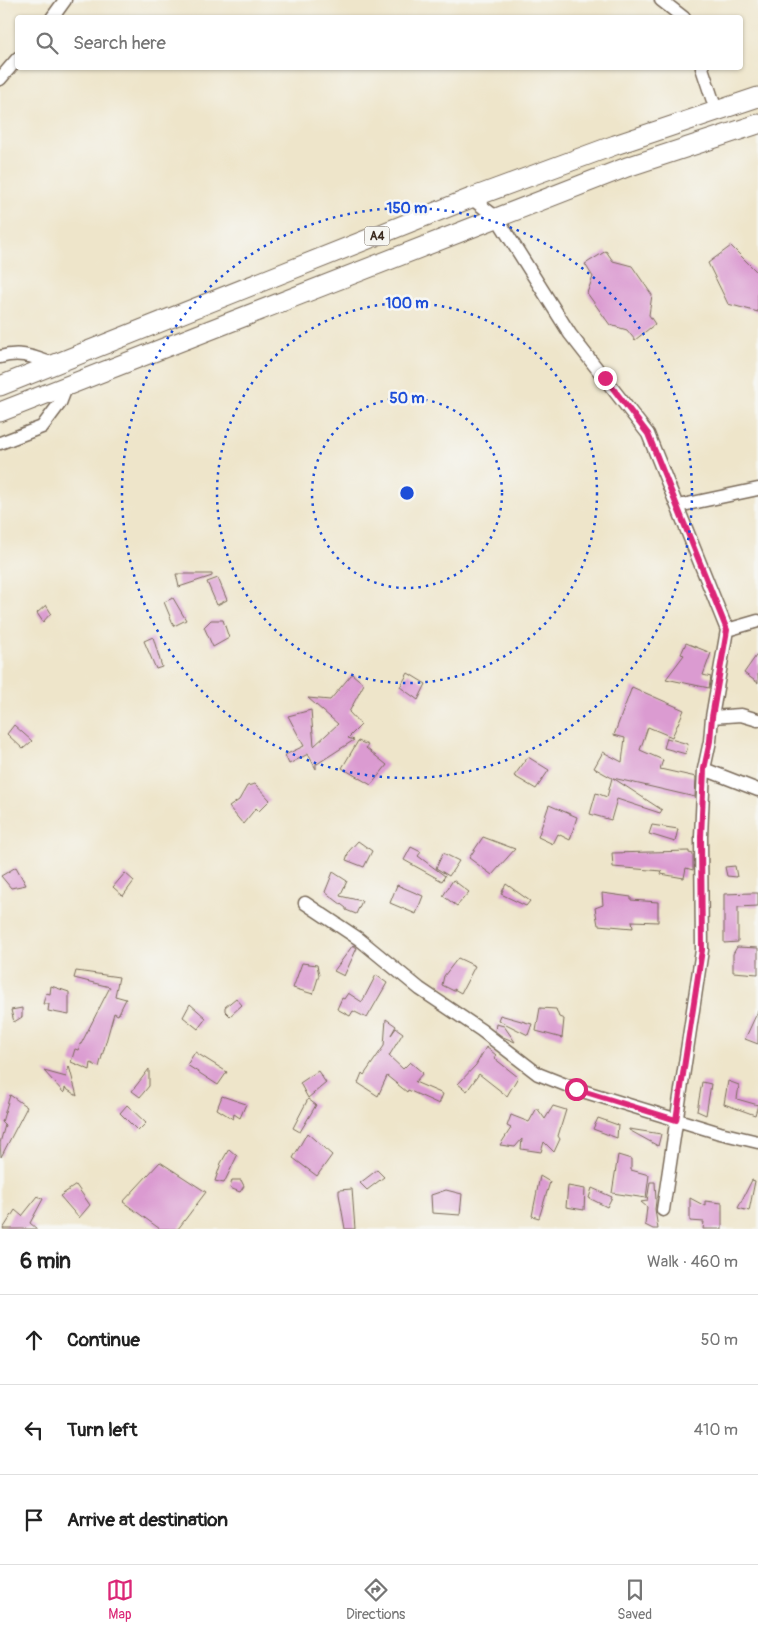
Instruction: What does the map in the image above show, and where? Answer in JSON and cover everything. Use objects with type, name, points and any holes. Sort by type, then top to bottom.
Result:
[{"type":"highway","name":"A4","points":[[0,386],[471,198],[716,110],[758,97]]},
{"type":"highway","name":"A4","points":[[0,412],[627,167],[758,124]]},
{"type":"street","points":[[54,15],[65,0]]},
{"type":"street","points":[[661,0],[680,15]]},
{"type":"street","points":[[0,79],[15,62]]},
{"type":"street","points":[[703,70],[716,110]]},
{"type":"street","points":[[471,198],[497,218],[570,334],[648,434],[727,630],[704,769],[701,837],[702,950],[663,1210]]},
{"type":"street","points":[[0,357],[12,353],[30,356],[53,364]]},
{"type":"street","points":[[0,443],[42,426],[60,403],[67,385]]},
{"type":"street","points":[[678,506],[758,489]]},
{"type":"street","points":[[727,630],[758,621]]},
{"type":"street","points":[[712,717],[741,715],[758,720]]},
{"type":"street","points":[[704,769],[758,790]]},
{"type":"street","points":[[305,903],[359,939],[420,989],[481,1030],[538,1074],[576,1089],[676,1120],[758,1142]]},
{"type":"building","points":[[731,246],[758,273],[758,312],[728,304],[708,263]]},
{"type":"building","points":[[606,251],[613,261],[632,266],[652,295],[649,315],[655,324],[635,340],[627,330],[610,325],[587,293],[593,277],[585,264]]},
{"type":"building","points":[[176,574],[212,574],[212,576],[179,587]]},
{"type":"building","points":[[218,578],[227,600],[217,605],[207,582]]},
{"type":"building","points":[[173,598],[186,620],[174,626],[164,602]]},
{"type":"building","points":[[46,605],[51,613],[43,622],[37,613]]},
{"type":"building","points":[[211,620],[223,620],[229,638],[213,647],[204,627]]},
{"type":"building","points":[[153,637],[162,667],[156,669],[144,641]]},
{"type":"building","points":[[686,643],[711,653],[703,675],[711,677],[709,688],[666,679],[684,655],[681,654]]},
{"type":"building","points":[[758,653],[758,683],[744,673]]},
{"type":"building","points":[[408,673],[426,684],[418,700],[400,687]]},
{"type":"building","points":[[352,674],[364,684],[349,712],[361,725],[348,738],[354,740],[317,764],[316,762],[316,769],[308,754],[289,764],[285,755],[304,746],[288,716],[311,710],[314,746],[338,724],[308,698],[330,700]]},
{"type":"building","points":[[632,687],[684,710],[672,737],[648,727],[640,750],[663,760],[660,769],[696,777],[695,797],[613,778],[662,810],[660,813],[617,799],[611,820],[590,814],[596,793],[607,797],[612,778],[594,768],[603,752],[622,762],[625,738],[614,735]]},
{"type":"building","points":[[14,725],[32,741],[23,749],[7,734]]},
{"type":"building","points":[[667,738],[688,744],[686,754],[664,748]]},
{"type":"building","points":[[358,741],[368,745],[366,748],[387,765],[371,785],[342,768]]},
{"type":"building","points":[[528,757],[549,770],[536,789],[514,776]]},
{"type":"building","points":[[255,784],[270,800],[259,811],[256,808],[243,824],[229,807],[239,800],[247,786]]},
{"type":"building","points":[[549,805],[577,817],[570,840],[558,834],[553,844],[538,837]]},
{"type":"building","points":[[652,825],[678,829],[675,842],[649,834]]},
{"type":"building","points":[[483,837],[515,849],[492,875],[469,858]]},
{"type":"building","points":[[358,841],[372,851],[364,867],[346,860],[349,851]]},
{"type":"building","points":[[411,847],[421,852],[418,856],[445,876],[442,881],[404,860]]},
{"type":"building","points":[[689,851],[689,853],[693,854],[693,870],[686,868],[684,878],[661,874],[662,871],[613,867],[612,853]]},
{"type":"building","points":[[443,853],[459,861],[449,876],[436,868]]},
{"type":"building","points":[[735,866],[737,877],[727,876],[725,867]]},
{"type":"building","points":[[16,867],[26,885],[11,888],[1,876]]},
{"type":"building","points":[[333,872],[347,881],[340,896],[362,901],[356,914],[346,910],[346,908],[325,892]]},
{"type":"building","points":[[125,873],[134,881],[123,896],[113,887]]},
{"type":"building","points":[[453,880],[469,892],[457,906],[443,896]]},
{"type":"building","points":[[506,884],[530,901],[526,906],[501,894]]},
{"type":"building","points":[[397,885],[423,896],[416,914],[390,903]]},
{"type":"building","points":[[602,893],[631,897],[631,900],[658,902],[658,922],[632,921],[633,928],[598,925],[595,908],[603,905]]},
{"type":"building","points":[[758,893],[758,906],[738,907],[738,942],[724,943],[724,894]]},
{"type":"building","points":[[353,945],[357,948],[344,976],[334,971]]},
{"type":"building","points":[[737,947],[758,948],[758,974],[733,972],[733,954]]},
{"type":"building","points":[[458,958],[475,966],[461,993],[442,985],[444,976]]},
{"type":"building","points":[[302,963],[317,965],[319,975],[313,994],[293,988]]},
{"type":"building","points":[[76,971],[119,977],[115,996],[126,999],[118,1015],[114,1013],[99,1067],[91,1063],[90,1070],[71,1062],[75,1049],[78,1050],[110,987],[74,978]]},
{"type":"building","points":[[376,975],[387,983],[367,1018],[353,1011],[350,1016],[337,1009],[342,998],[344,999],[348,993],[362,1002]]},
{"type":"building","points":[[51,986],[69,992],[69,1015],[48,1011],[49,1004],[43,1004],[46,993],[50,994]]},
{"type":"building","points":[[236,998],[242,1005],[230,1016],[225,1011],[225,1007]]},
{"type":"building","points":[[190,1004],[206,1018],[198,1029],[183,1017]]},
{"type":"building","points":[[22,1008],[22,1017],[14,1022],[11,1010]]},
{"type":"building","points":[[540,1008],[556,1009],[559,1017],[564,1019],[562,1038],[536,1031]]},
{"type":"building","points":[[758,1011],[758,1044],[745,1039]]},
{"type":"building","points":[[500,1015],[532,1024],[528,1035],[498,1020]]},
{"type":"building","points":[[386,1019],[396,1026],[391,1035],[396,1028],[403,1033],[389,1056],[403,1069],[410,1062],[423,1073],[415,1082],[443,1094],[439,1104],[408,1090],[407,1092],[387,1076],[378,1096],[358,1083],[362,1073],[364,1075],[384,1046]]},
{"type":"building","points":[[496,1024],[504,1026],[515,1042],[495,1031]]},
{"type":"building","points":[[486,1047],[496,1055],[494,1058],[518,1077],[507,1096],[479,1074],[467,1091],[458,1084],[476,1065]]},
{"type":"building","points":[[195,1052],[227,1072],[218,1085],[187,1065]]},
{"type":"building","points":[[69,1066],[77,1096],[65,1088],[64,1093],[44,1071],[66,1077]]},
{"type":"building","points":[[149,1069],[149,1086],[140,1097],[132,1091]]},
{"type":"building","points":[[318,1071],[326,1083],[308,1098],[300,1083]]},
{"type":"building","points":[[728,1081],[739,1085],[737,1099],[758,1105],[755,1115],[724,1104]]},
{"type":"building","points":[[702,1082],[711,1084],[706,1115],[697,1111]]},
{"type":"building","points":[[10,1095],[27,1107],[1,1157],[0,1143],[5,1125],[2,1122]]},
{"type":"building","points":[[222,1096],[246,1104],[240,1118],[234,1114],[233,1119],[217,1109]]},
{"type":"building","points":[[308,1099],[316,1105],[300,1132],[293,1128]]},
{"type":"building","points":[[127,1105],[146,1123],[138,1131],[120,1113]]},
{"type":"building","points":[[553,1106],[566,1110],[558,1136],[560,1139],[554,1152],[544,1142],[541,1152],[521,1149],[522,1139],[515,1147],[500,1145],[511,1128],[507,1126],[511,1115],[529,1122],[537,1108],[545,1119]]},
{"type":"building","points":[[598,1118],[618,1125],[617,1138],[593,1129]]},
{"type":"building","points":[[629,1130],[661,1134],[658,1146]]},
{"type":"building","points":[[307,1133],[332,1155],[317,1176],[293,1158]]},
{"type":"building","points":[[229,1149],[237,1156],[224,1183],[215,1181],[221,1163]]},
{"type":"building","points":[[618,1155],[631,1159],[631,1170],[649,1175],[646,1198],[612,1193]]},
{"type":"building","points":[[160,1162],[206,1192],[178,1229],[160,1229],[123,1202]]},
{"type":"building","points":[[377,1170],[384,1177],[367,1190],[360,1183]]},
{"type":"building","points":[[540,1176],[550,1182],[539,1218],[532,1216]]},
{"type":"building","points":[[232,1180],[241,1180],[244,1186],[240,1192],[230,1188]]},
{"type":"building","points":[[752,1180],[755,1181],[749,1211],[738,1208]]},
{"type":"building","points":[[650,1182],[655,1182],[655,1209],[658,1229],[645,1225],[647,1207],[641,1202],[647,1201]]},
{"type":"building","points":[[76,1185],[90,1205],[79,1218],[60,1196]]},
{"type":"building","points":[[568,1186],[585,1189],[584,1210],[566,1207]]},
{"type":"building","points":[[592,1188],[612,1197],[607,1207],[589,1198]]},
{"type":"building","points":[[352,1189],[355,1229],[345,1229],[339,1190]]},
{"type":"building","points":[[446,1190],[462,1194],[460,1215],[432,1213],[431,1195]]},
{"type":"building","points":[[38,1196],[43,1199],[30,1223],[37,1229],[3,1229],[15,1210],[22,1216]]},
{"type":"building","points":[[690,1198],[705,1206],[705,1201],[722,1203],[722,1229],[703,1229],[704,1222],[690,1221]]},
{"type":"route","points":[[576,1089],[676,1120],[702,950],[701,837],[704,769],[727,630],[648,434],[605,378]]}]
